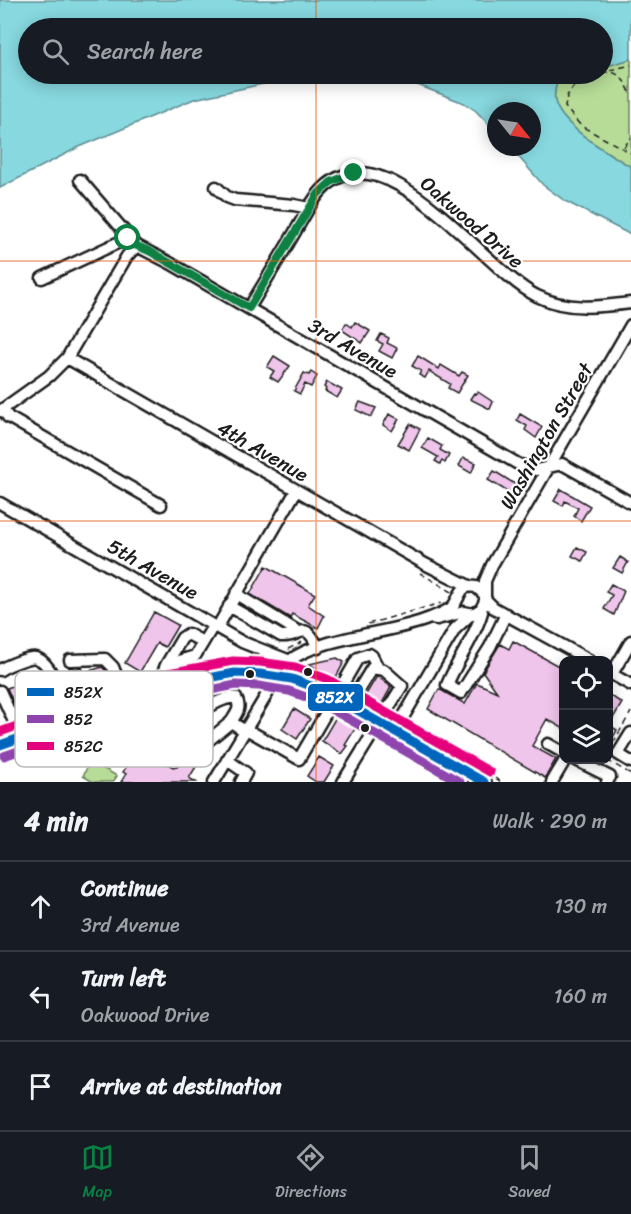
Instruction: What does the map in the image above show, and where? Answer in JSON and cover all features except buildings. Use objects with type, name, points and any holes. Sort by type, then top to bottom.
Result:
[{"type":"main road","points":[[213,676],[236,673],[278,676],[305,683],[350,704],[480,781]]},
{"type":"main road","points":[[0,745],[15,739]]},
{"type":"street","name":"Oakwood Drive","points":[[249,308],[324,187],[338,177],[354,173],[375,176],[402,186],[415,194],[514,282],[540,298],[572,307],[631,303]]},
{"type":"street","name":"3rd Avenue","points":[[80,180],[137,246],[249,308],[518,464],[536,470],[565,465],[631,503]]},
{"type":"street","points":[[216,187],[227,197],[235,200],[309,208]]},
{"type":"street","points":[[42,278],[128,238]]},
{"type":"street","points":[[137,246],[127,256],[68,358],[49,376],[1,410],[8,417],[161,505]]},
{"type":"street","name":"Washington Street","points":[[484,596],[485,581],[492,565],[631,325]]},
{"type":"street","name":"4th Avenue","points":[[68,358],[441,573],[470,586]]},
{"type":"street","points":[[166,665],[195,656],[229,606],[296,490]]},
{"type":"street","name":"5th Avenue","points":[[0,503],[215,627],[252,647],[290,661]]},
{"type":"street","name":"Washington Street","points":[[470,586],[479,581],[492,565]]},
{"type":"street","name":"4th Avenue","points":[[441,573],[456,596]]},
{"type":"street","points":[[214,782],[278,676],[290,661],[318,648],[431,618],[449,610],[456,596],[470,586],[480,589],[488,603],[582,656]]},
{"type":"street","points":[[236,594],[299,632]]},
{"type":"street","points":[[456,596],[458,605],[474,613]]},
{"type":"street","points":[[395,731],[455,629],[484,605],[484,596]]},
{"type":"street","points":[[229,606],[281,636],[286,637],[303,631],[312,635],[318,648]]},
{"type":"street","points":[[447,685],[452,670],[475,632],[474,613]]},
{"type":"street","points":[[431,618],[474,613],[506,614]]},
{"type":"street","points":[[427,676],[461,693],[490,646],[506,614]]},
{"type":"street","points":[[164,671],[182,638],[188,634],[203,642]]},
{"type":"street","points":[[351,638],[362,656]]},
{"type":"street","points":[[613,668],[631,641]]},
{"type":"street","points":[[231,722],[299,759],[358,658],[369,654],[378,668]]},
{"type":"street","points":[[0,670],[33,658],[40,660],[50,671]]},
{"type":"street","points":[[70,660],[105,659],[115,671]]},
{"type":"street","points":[[344,782],[402,686],[384,670],[372,668],[350,704]]},
{"type":"street","points":[[613,675],[631,685]]},
{"type":"street","points":[[0,691],[15,724]]},
{"type":"street","points":[[213,705],[230,697],[236,698],[239,703],[239,708],[231,722],[213,737]]},
{"type":"street","points":[[630,735],[618,754],[631,762]]},
{"type":"street","points":[[548,744],[559,750]]},
{"type":"street","points":[[227,760],[246,773],[241,782]]},
{"type":"street","points":[[552,782],[561,764]]},
{"type":"street","points":[[584,764],[611,780]]},
{"type":"path","points":[[613,69],[631,65]]},
{"type":"path","points":[[613,71],[624,78],[631,94]]},
{"type":"path","points":[[575,84],[567,96],[565,107],[581,126],[631,153]]},
{"type":"path","points":[[624,148],[631,138]]},
{"type":"path","points":[[420,573],[456,596]]},
{"type":"path","points":[[613,745],[631,712]]},
{"type":"path","points":[[613,764],[631,774]]},
{"type":"green space","points":[[631,59],[631,167],[576,130],[559,111],[555,101],[556,84],[613,84],[613,64]]},
{"type":"green space","points":[[87,767],[101,767],[117,776],[113,782],[93,782],[83,776]]},
{"type":"water","points":[[0,0],[631,0],[631,59],[613,64],[613,18],[18,18],[18,84],[263,84],[194,99],[77,148],[0,188]]},
{"type":"water","points":[[415,84],[557,84],[555,101],[566,120],[599,147],[631,167],[631,235],[565,201],[543,185],[518,156],[541,156],[541,102],[487,102],[487,123],[464,103]]},
{"type":"transit line","name":"852C","points":[[179,671],[233,661],[295,667],[327,679],[490,772]]},
{"type":"transit line","name":"852X","points":[[213,677],[235,673],[260,674],[292,679],[322,690],[484,782]]},
{"type":"transit line","name":"852","points":[[213,689],[236,685],[259,686],[289,691],[317,701],[460,782]]},
{"type":"transit line","name":"852C","points":[[0,732],[15,727]]},
{"type":"transit line","name":"852X","points":[[0,745],[15,740]]},
{"type":"transit line","name":"852","points":[[4,756],[15,752]]},
{"type":"route","points":[[128,238],[137,246],[249,308],[318,194],[338,177],[354,173]]}]
